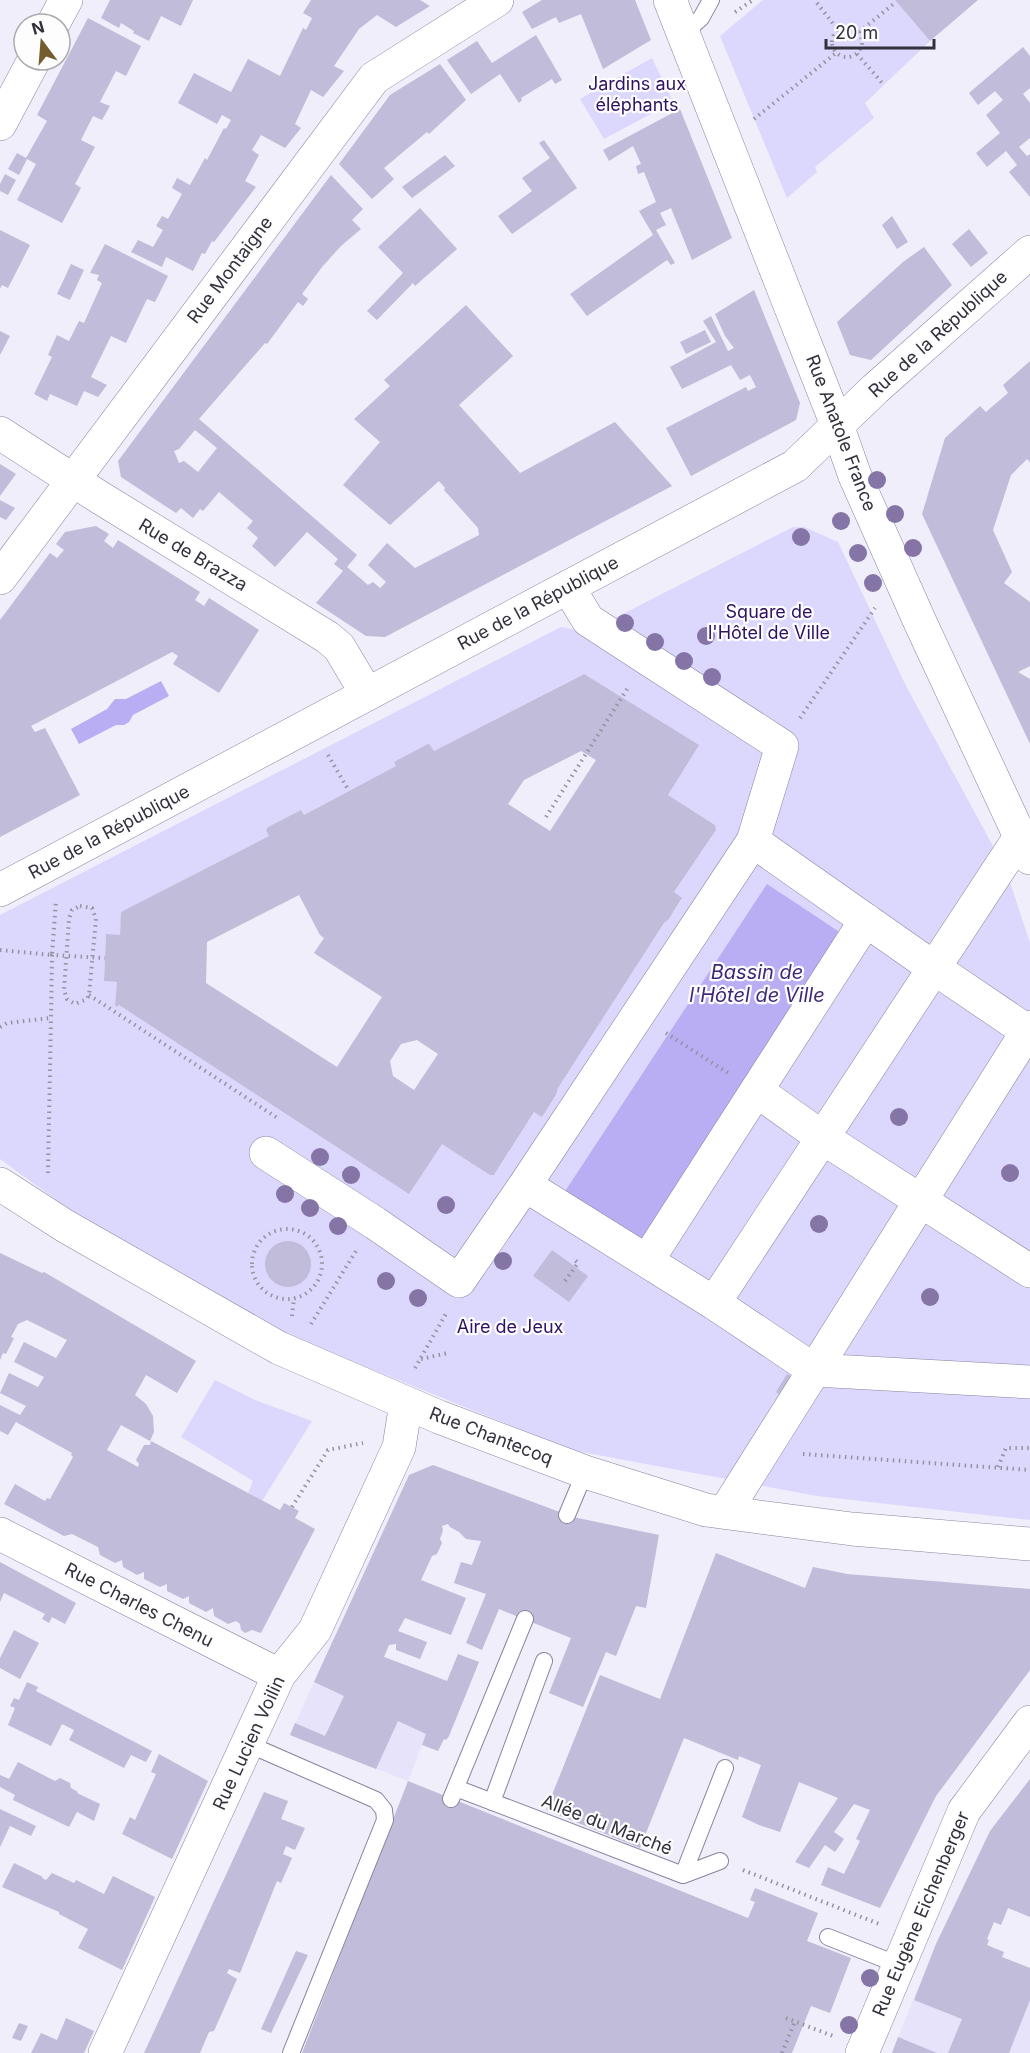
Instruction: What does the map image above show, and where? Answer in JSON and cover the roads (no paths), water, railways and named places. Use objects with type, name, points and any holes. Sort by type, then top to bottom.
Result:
[{"type":"street","name":"Rue Montaigne","points":[[0,578],[374,78],[497,0]]},
{"type":"street","name":"Rue Anatole France","points":[[670,0],[855,476],[1025,848]]},
{"type":"street","points":[[0,124],[28,72]]},
{"type":"street","name":"Rue de la République","points":[[0,890],[795,466],[837,425],[1030,252]]},
{"type":"street","name":"Rue de Brazza","points":[[0,433],[327,637],[339,647],[367,694]]},
{"type":"street","points":[[266,1153],[375,1223],[459,1281],[753,841],[782,746],[588,620],[568,587]]},
{"type":"street","points":[[725,1512],[1029,1032],[753,841]]},
{"type":"street","points":[[714,1303],[934,968],[1025,848]]},
{"type":"street","points":[[648,1261],[866,920]]},
{"type":"street","points":[[757,1091],[823,1138],[1030,1271]]},
{"type":"street","name":"Rue Chantecoq","points":[[0,1184],[64,1226],[279,1348],[408,1389],[585,1472],[706,1510],[852,1529],[1030,1544]]},
{"type":"street","points":[[525,1185],[714,1303],[814,1370],[1030,1382]]},
{"type":"street","name":"Rue Lucien Voilin","points":[[105,2053],[279,1675],[315,1630],[399,1447],[408,1389]]},
{"type":"street","name":"Rue Charles Chenu","points":[[0,1534],[279,1675]]},
{"type":"street","name":"Rue Eugène Eichenberger","points":[[863,2050],[964,1811],[1030,1722]]},
{"type":"lane","points":[[683,34],[701,18],[711,0]]},
{"type":"lane","points":[[567,1515],[585,1472]]},
{"type":"lane","name":"Allée du Marché","points":[[525,1619],[454,1793],[492,1802],[683,1875],[720,1861]]},
{"type":"lane","points":[[492,1802],[544,1661]]},
{"type":"lane","points":[[248,1744],[375,1800],[384,1810],[385,1820],[291,2053]]},
{"type":"lane","points":[[683,1875],[725,1768]]},
{"type":"lane","points":[[828,1936],[905,1951]]},
{"type":"water","points":[[161,681],[169,696],[133,715],[124,725],[116,725],[79,744],[71,729],[107,709],[115,699],[126,699]]},
{"type":"water","name":"Bassin de l'Hôtel de Ville","points":[[767,884],[844,935],[637,1249],[560,1199]]},
{"type":"park label","name":"Jardins aux éléphants","points":[[637,94]]},
{"type":"park label","name":"Square de l'Hôtel de Ville","points":[[769,622]]},
{"type":"park label","name":"Aire de Jeux","points":[[510,1327]]}]
